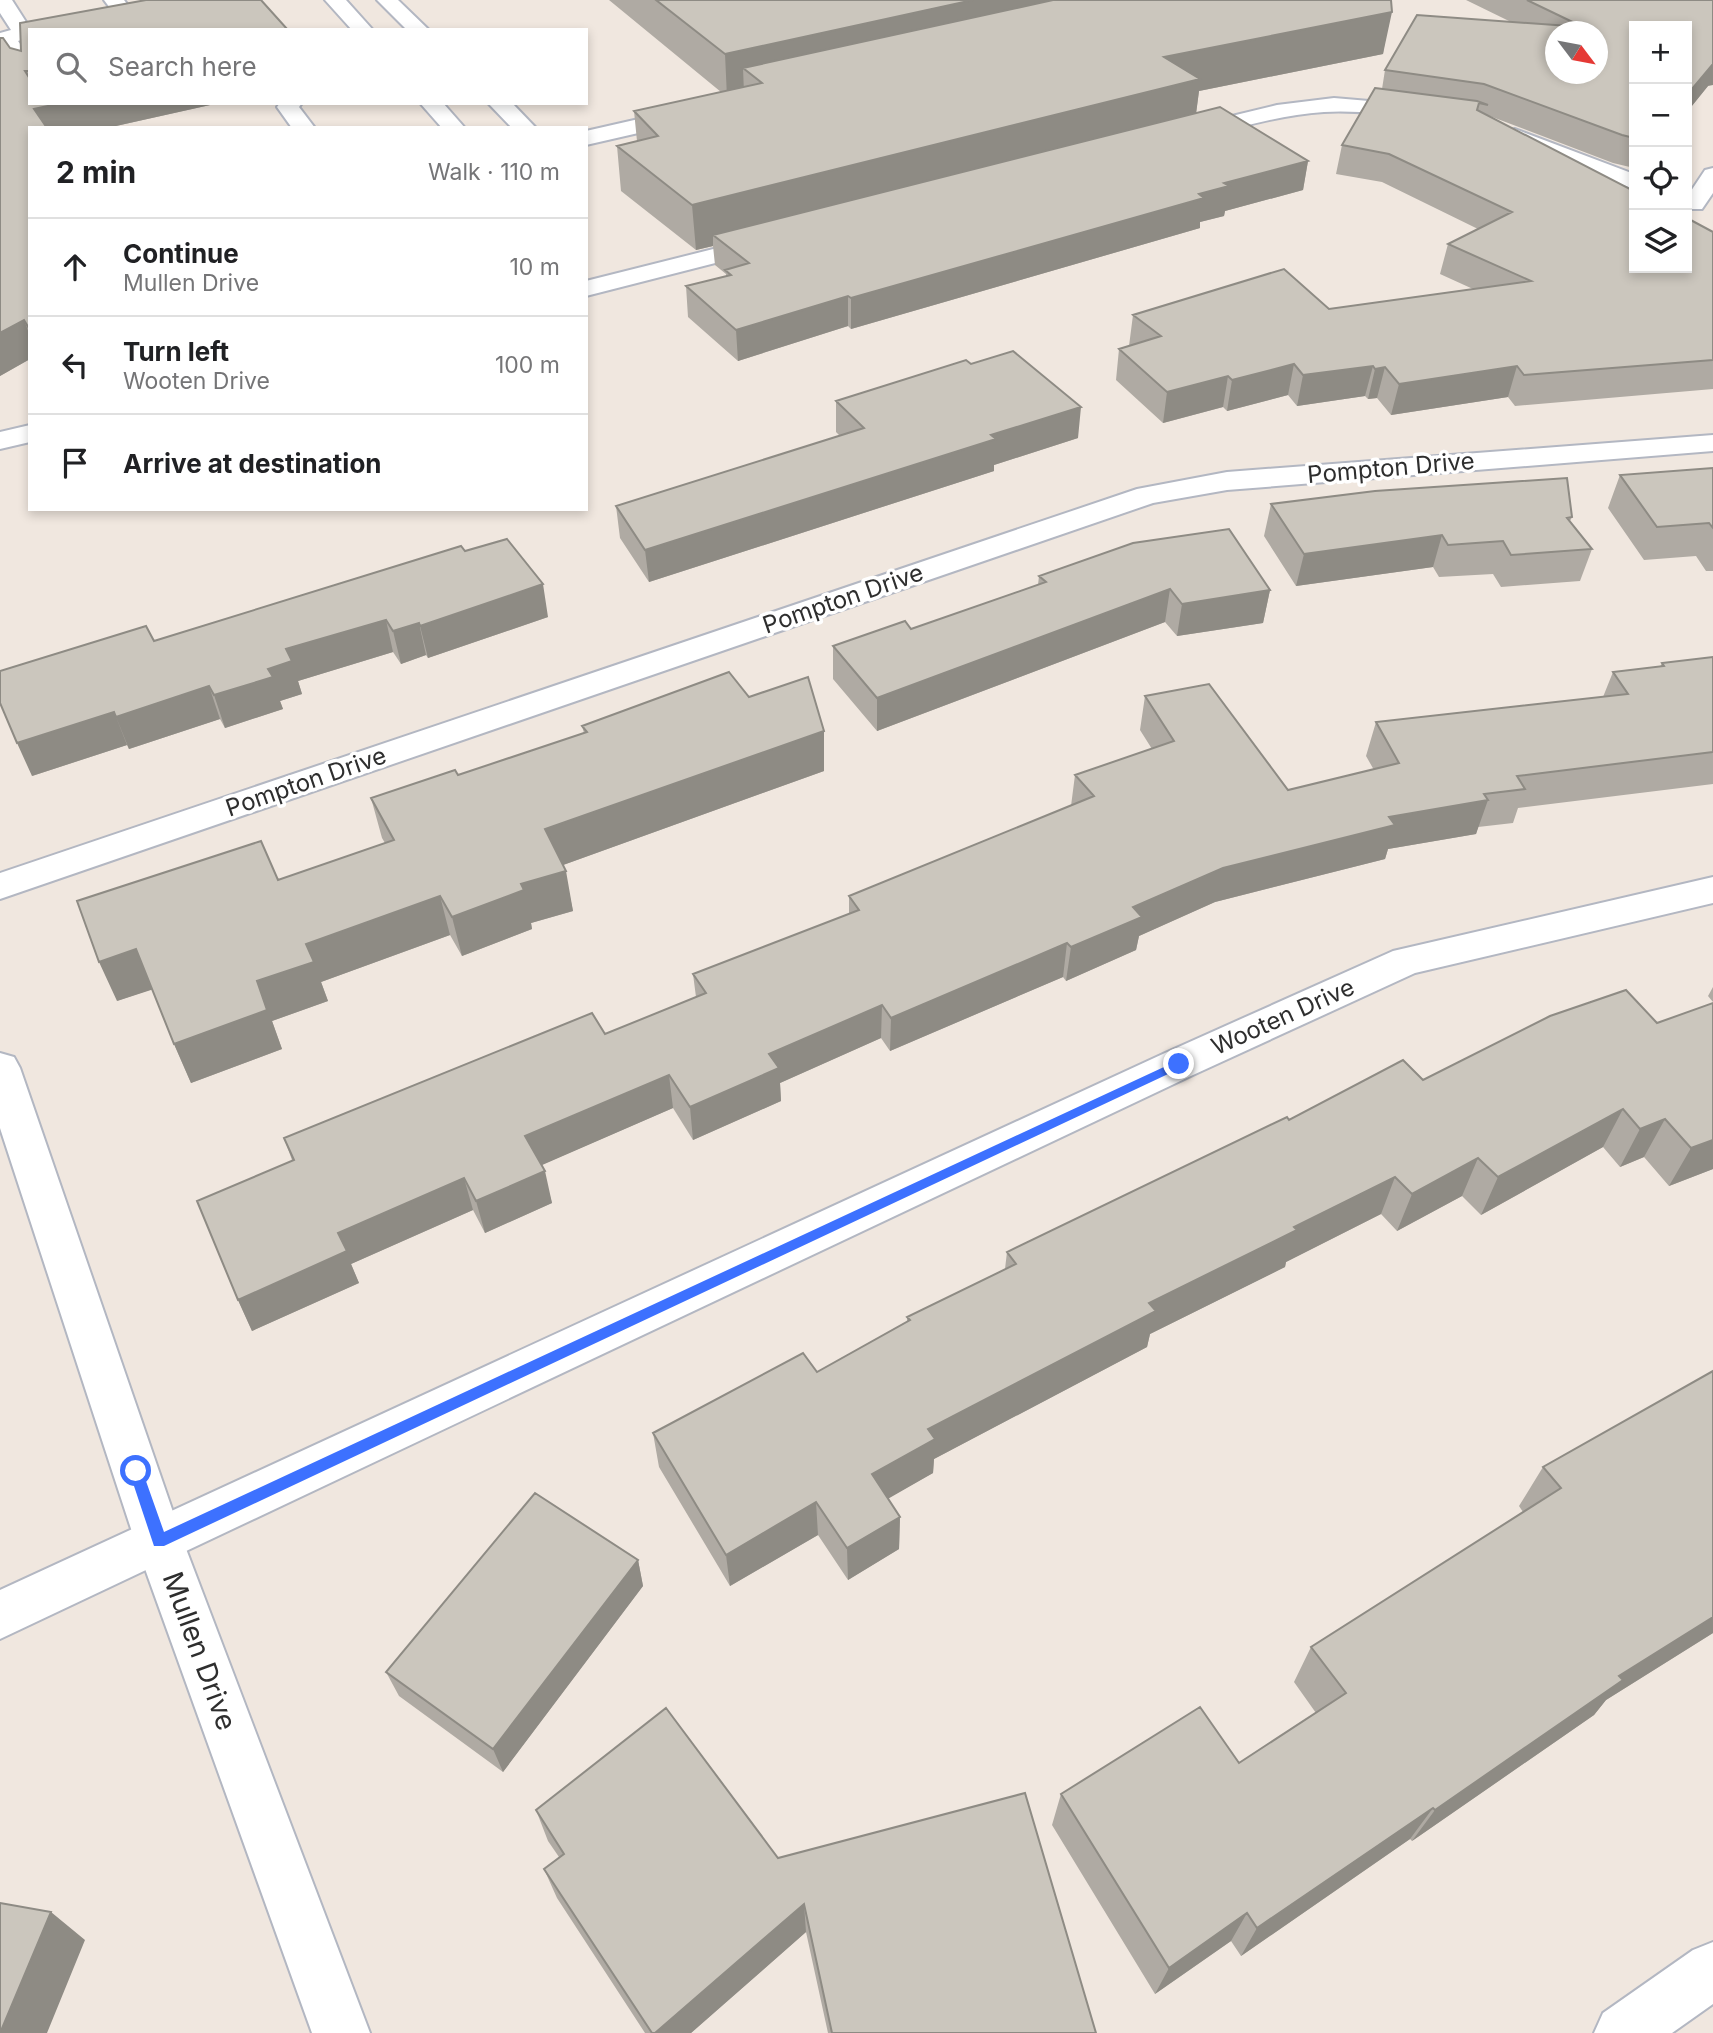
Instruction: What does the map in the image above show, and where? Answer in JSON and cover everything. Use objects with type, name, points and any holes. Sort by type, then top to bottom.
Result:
[{"type":"street","points":[[2,0],[19,34],[28,67]]},
{"type":"street","points":[[49,28],[113,15],[121,9],[114,0]]},
{"type":"street","points":[[335,0],[361,28]]},
{"type":"street","points":[[387,0],[417,28]]},
{"type":"street","points":[[290,105],[288,107],[302,126]]},
{"type":"street","points":[[433,105],[452,126]]},
{"type":"street","points":[[501,105],[523,126]]},
{"type":"street","points":[[1168,139],[1263,114],[1310,106],[1381,107],[1435,115]]},
{"type":"street","points":[[588,138],[705,111]]},
{"type":"street","points":[[1500,131],[1629,179]]},
{"type":"street","points":[[1698,206],[1713,175]]},
{"type":"street","points":[[588,288],[789,237]]},
{"type":"street","points":[[0,441],[28,434]]},
{"type":"street","name":"Pompton Drive","points":[[0,886],[1147,495],[1227,481],[1713,443]]},
{"type":"street","name":"Wooten Drive","points":[[0,1615],[1179,1064],[1406,961],[1713,890]]},
{"type":"street","name":"Mullen Drive","points":[[0,1068],[159,1541],[341,2033]]},
{"type":"street","points":[[1623,2033],[1713,1970]]},
{"type":"building","points":[[146,0],[261,0],[286,28],[28,28],[28,71],[25,71],[28,76],[28,105],[53,105],[34,109],[46,126],[28,126],[28,327],[24,320],[0,333],[0,38],[3,38],[10,48],[21,51],[20,23]]},
{"type":"building","points":[[656,0],[973,0],[725,54]]},
{"type":"building","points":[[1053,0],[1391,0],[1392,12],[1164,57],[1200,79],[692,205],[617,146],[658,136],[634,111],[762,83],[743,68]]},
{"type":"building","points":[[1527,0],[1713,0],[1713,64],[1692,89],[1692,21],[1629,21],[1629,137],[1484,84],[1385,70],[1417,15],[1545,24],[1545,84],[1608,84],[1608,21],[1571,21]]},
{"type":"building","points":[[1375,88],[1477,101],[1488,105],[1479,103],[1477,110],[1629,188],[1629,273],[1692,273],[1692,221],[1713,232],[1713,360],[1524,375],[1517,366],[1399,384],[1385,367],[1375,369],[1373,366],[1303,375],[1294,364],[1232,380],[1228,376],[1167,392],[1119,349],[1161,336],[1133,315],[1284,269],[1329,309],[1531,281],[1448,244],[1512,212],[1389,154],[1342,145]]},
{"type":"building","points":[[1220,107],[1308,161],[1224,183],[1229,186],[1199,194],[1204,198],[851,298],[848,296],[736,330],[686,286],[731,275],[725,270],[749,263],[713,235]]},
{"type":"building","points":[[1013,351],[1081,407],[991,435],[996,439],[645,550],[616,506],[864,428],[836,401],[966,360],[971,364]]},
{"type":"building","points":[[1713,468],[1713,528],[1709,523],[1657,527],[1620,475]]},
{"type":"building","points":[[1567,478],[1572,517],[1567,518],[1592,549],[1511,555],[1503,541],[1448,545],[1442,535],[1304,554],[1271,504],[1375,491]]},
{"type":"building","points":[[1229,529],[1270,590],[1182,604],[1170,589],[877,698],[833,646],[905,621],[911,629],[1046,582],[1039,576],[1133,543]]},
{"type":"building","points":[[507,539],[543,584],[420,626],[419,623],[393,631],[386,620],[286,649],[292,661],[268,669],[273,677],[214,695],[209,686],[116,717],[114,712],[17,743],[0,703],[0,671],[146,626],[154,641],[461,546],[465,551]]},
{"type":"building","points":[[1713,657],[1713,752],[1517,776],[1525,789],[1484,794],[1488,800],[1389,817],[1395,825],[1223,868],[1133,907],[1142,917],[1071,947],[1067,943],[891,1018],[882,1005],[769,1054],[779,1068],[690,1107],[669,1075],[525,1136],[545,1171],[476,1201],[464,1178],[338,1233],[347,1251],[238,1300],[197,1201],[294,1160],[284,1138],[592,1013],[605,1034],[706,993],[693,974],[859,910],[849,896],[1094,796],[1075,775],[1174,741],[1145,696],[1209,684],[1288,790],[1399,763],[1376,722],[1628,694],[1613,672]]},
{"type":"building","points":[[729,672],[749,697],[808,677],[824,731],[545,829],[566,871],[521,884],[524,890],[452,917],[440,896],[306,944],[314,962],[257,981],[267,1010],[174,1044],[136,949],[99,962],[77,901],[261,841],[278,880],[394,840],[371,798],[455,770],[458,775],[587,732],[582,726]]},
{"type":"building","points":[[1626,990],[1657,1023],[1713,1003],[1713,1140],[1691,1148],[1665,1119],[1640,1129],[1623,1109],[1498,1177],[1478,1158],[1412,1194],[1395,1177],[1294,1227],[1297,1230],[1149,1303],[1156,1311],[928,1429],[935,1439],[872,1474],[900,1517],[847,1548],[816,1502],[726,1555],[653,1433],[803,1353],[817,1372],[910,1320],[907,1317],[1016,1264],[1007,1252],[1287,1117],[1289,1120],[1403,1060],[1423,1080],[1550,1016]]},
{"type":"building","points":[[1713,1371],[1713,1617],[1619,1676],[1623,1680],[1435,1810],[1433,1808],[1257,1928],[1247,1913],[1169,1968],[1061,1794],[1200,1707],[1239,1763],[1346,1693],[1311,1647],[1561,1488],[1543,1467]]},
{"type":"building","points":[[535,1493],[638,1560],[493,1749],[386,1672]]},
{"type":"building","points":[[666,1708],[778,1858],[1025,1793],[1096,2033],[832,2033],[804,1904],[652,2033],[544,1869],[564,1854],[536,1810]]},
{"type":"building","points":[[0,1903],[51,1912],[0,2033]]},
{"type":"route","points":[[136,1471],[159,1541],[1179,1064]]}]
